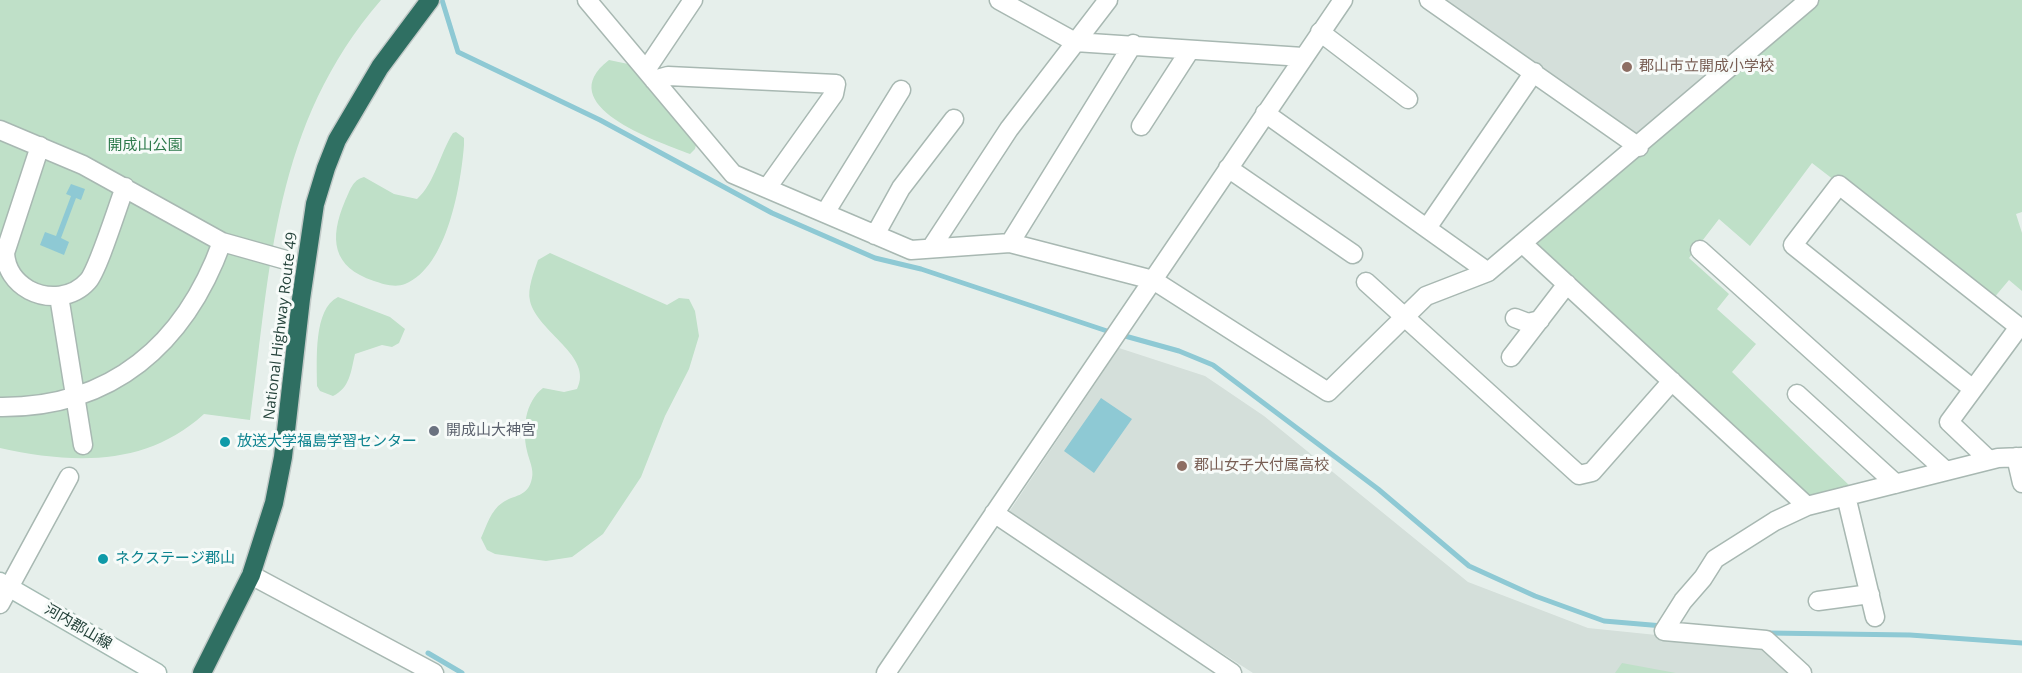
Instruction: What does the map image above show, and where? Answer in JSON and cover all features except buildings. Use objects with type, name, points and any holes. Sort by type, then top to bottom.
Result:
[{"type":"highway","name":"National Highway Route 49","points":[[202,673],[251,575],[274,503],[283,458],[301,299],[318,195],[336,140],[380,67],[430,0]]},
{"type":"street","points":[[586,0],[733,174],[911,250],[1010,243],[1153,280],[1328,392],[1426,296],[1488,272],[1639,147],[1809,0]]},
{"type":"street","points":[[650,75],[693,0]]},
{"type":"street","points":[[999,0],[1075,42],[1133,44],[1303,57]]},
{"type":"street","points":[[931,248],[1009,129],[1108,0]]},
{"type":"street","points":[[886,673],[1343,0]]},
{"type":"street","points":[[1429,0],[1639,147]]},
{"type":"street","points":[[1320,32],[1408,99]]},
{"type":"street","points":[[1010,243],[1133,44]]},
{"type":"street","points":[[1141,126],[1190,50]]},
{"type":"street","points":[[1427,228],[1534,72]]},
{"type":"street","points":[[650,75],[836,84],[834,94],[767,188]]},
{"type":"street","points":[[825,213],[901,90]]},
{"type":"street","points":[[1265,113],[1488,272]]},
{"type":"street","points":[[875,235],[902,188],[954,119]]},
{"type":"street","points":[[0,130],[40,146],[124,187],[222,242],[286,260]]},
{"type":"street","points":[[40,146],[5,253],[9,269],[7,283],[43,296],[59,296],[72,293],[90,279],[124,187]]},
{"type":"street","points":[[1228,168],[1353,254]]},
{"type":"street","points":[[1973,389],[1793,246],[1839,185],[2019,327],[1949,422],[1989,460]]},
{"type":"street","points":[[0,407],[24,408],[77,398],[110,384],[125,374],[181,321],[209,278],[222,242]]},
{"type":"street","points":[[1522,243],[1807,506]]},
{"type":"street","points":[[1700,250],[1946,471]]},
{"type":"street","points":[[1366,282],[1579,476],[1592,472],[1671,381]]},
{"type":"street","points":[[1511,357],[1567,284]]},
{"type":"street","points":[[59,296],[83,445]]},
{"type":"street","points":[[1515,318],[1528,323],[1540,320]]},
{"type":"street","points":[[1797,394],[1896,483]]},
{"type":"street","points":[[1802,673],[1766,640],[1664,631],[1683,601],[1704,579],[1714,559],[1774,521],[1807,506],[1989,460],[2019,457],[2022,483]]},
{"type":"street","points":[[0,604],[5,585],[69,477]]},
{"type":"street","points":[[1846,496],[1875,617]]},
{"type":"street","points":[[994,513],[1232,673]]},
{"type":"street","points":[[251,575],[434,673]]},
{"type":"street","name":"河内郡山線","points":[[5,585],[157,673]]},
{"type":"street","points":[[1818,601],[1870,594]]},
{"type":"shaded area","name":"郡山市立開成小学校","points":[[1445,0],[1794,0],[1636,135]]},
{"type":"shaded area","name":"郡山女子大付属高校","points":[[1119,348],[1205,376],[1264,416],[1468,582],[1588,628],[1764,646],[1794,673],[1253,673],[1007,515]]},
{"type":"green space","name":"開成山公園","points":[[0,0],[381,0],[345,48],[318,97],[298,147],[283,199],[272,252],[250,420],[204,414],[182,431],[158,444],[108,457],[55,457],[0,448]]},
{"type":"green space","points":[[1817,0],[2022,0],[2022,212],[2016,214],[2022,233],[2022,291],[2009,280],[1993,299],[1838,176],[1834,180],[1812,163],[1750,246],[1719,219],[1689,258],[1729,294],[1717,309],[1756,344],[1732,372],[1851,487],[1806,499],[1533,246],[1535,239],[1663,136]]},
{"type":"green space","points":[[609,60],[633,65],[696,145],[690,154],[634,130],[615,119],[600,106],[592,92],[594,76]]},
{"type":"green space","points":[[456,132],[464,138],[460,180],[442,243],[432,260],[420,275],[397,286],[374,281],[350,268],[342,260],[336,239],[340,215],[354,183],[364,177],[394,194],[417,199],[428,185],[448,141]]},
{"type":"green space","points":[[550,253],[667,305],[679,298],[689,299],[695,311],[699,336],[689,369],[665,416],[641,477],[603,534],[572,557],[546,561],[495,554],[487,550],[481,538],[489,519],[498,506],[520,495],[530,484],[532,471],[527,451],[525,425],[532,401],[543,388],[564,392],[577,389],[580,377],[578,366],[571,355],[543,323],[530,301],[530,286],[538,260]]},
{"type":"green space","points":[[338,297],[390,317],[405,329],[399,343],[392,347],[382,345],[355,354],[346,384],[339,393],[333,396],[320,391],[317,386],[317,350],[324,312]]},
{"type":"green space","points":[[1622,663],[1676,673],[1615,673]]},
{"type":"water","points":[[71,184],[85,189],[81,200],[76,198],[61,238],[69,242],[64,255],[40,245],[45,232],[56,236],[71,196],[66,194]]},
{"type":"water","points":[[1101,398],[1132,419],[1094,473],[1064,451]]},
{"type":"waterway","points":[[442,0],[458,52],[600,120],[772,213],[875,258],[921,269],[1107,331],[1179,351],[1213,365],[1378,489],[1469,566],[1535,596],[1604,621],[1663,626]]},
{"type":"waterway","points":[[1768,633],[1910,635],[2022,643]]},
{"type":"waterway","points":[[428,653],[462,673]]},
{"type":"place","name":"郡山市立開成小学校","points":[[1627,67]]},
{"type":"place","name":"開成山大神宮","points":[[434,431]]},
{"type":"place","name":"放送大学福島学習センター","points":[[225,442]]},
{"type":"place","name":"郡山女子大付属高校","points":[[1182,466]]},
{"type":"place","name":"ネクステージ郡山","points":[[103,559]]}]
